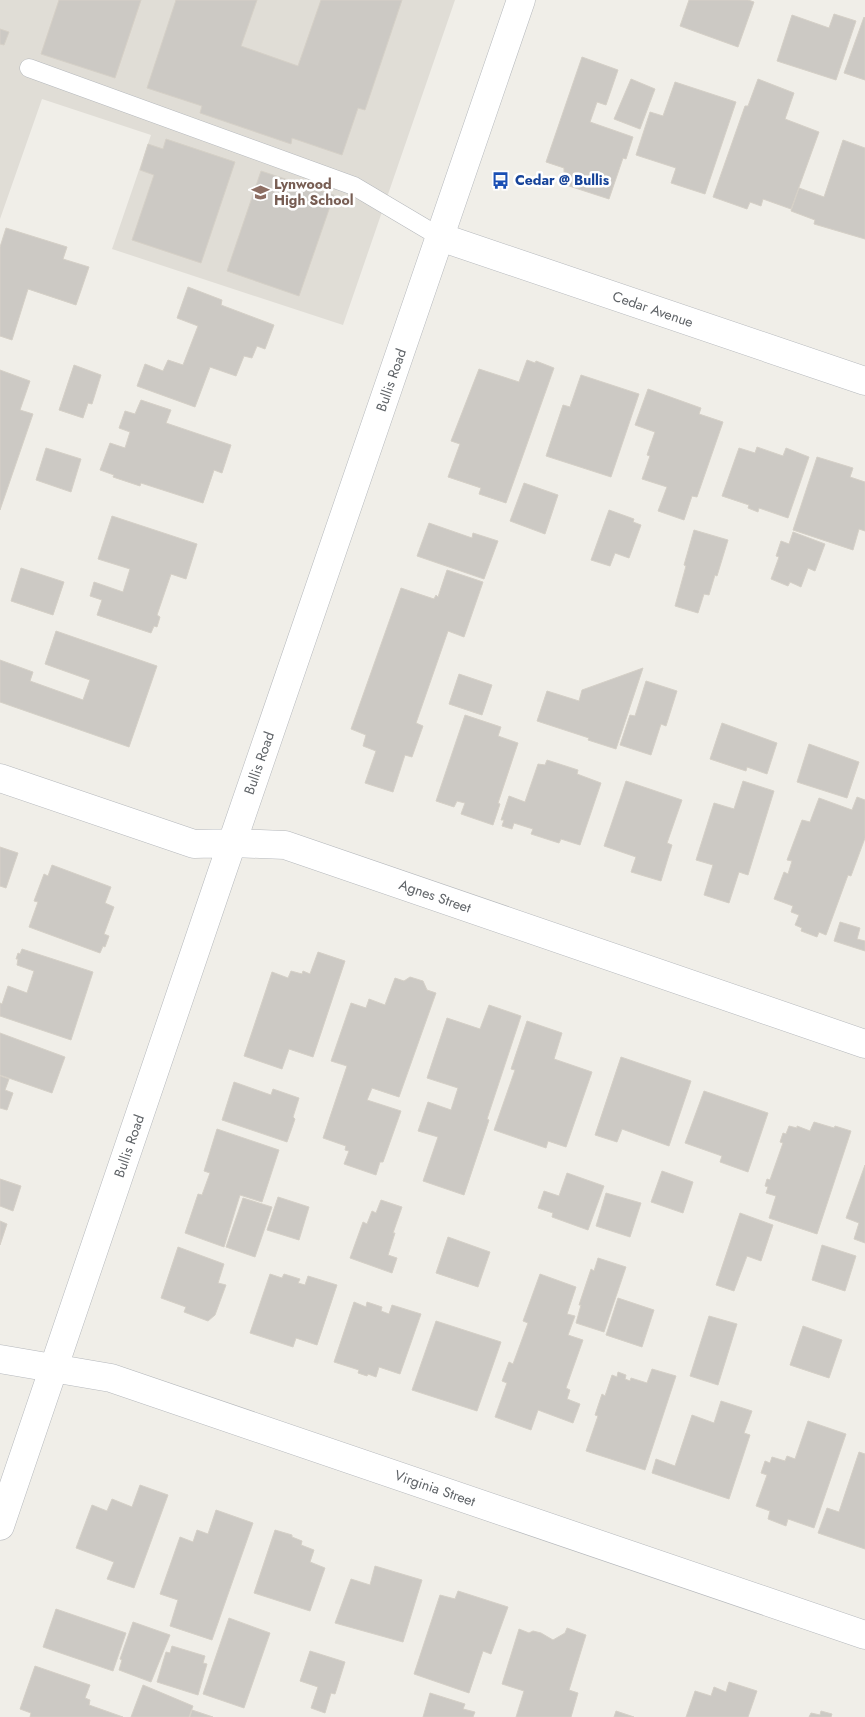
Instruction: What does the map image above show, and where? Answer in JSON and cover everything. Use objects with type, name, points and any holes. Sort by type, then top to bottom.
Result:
[{"type":"street","name":"Bullis Road","points":[[0,1526],[521,0]]},
{"type":"street","name":"Cedar Avenue","points":[[440,237],[865,381]]},
{"type":"street","name":"Agnes Street","points":[[0,778],[194,844],[285,845],[865,1044]]},
{"type":"street","name":"Virginia Street","points":[[0,1359],[111,1378],[865,1635]]},
{"type":"lane","points":[[29,68],[354,186],[440,237]]},
{"type":"shaded area","name":"Lynwood High School","points":[[0,0],[455,0],[343,325],[112,249],[151,135],[42,99],[0,219]]},
{"type":"building","points":[[59,0],[141,0],[115,78],[41,54]]},
{"type":"building","points":[[176,0],[257,0],[241,46],[298,66],[321,0],[402,0],[365,110],[358,108],[342,155],[292,138],[291,144],[200,113],[202,106],[147,88]]},
{"type":"building","points":[[689,0],[748,0],[754,2],[738,47],[680,26]]},
{"type":"building","points":[[834,14],[856,21],[836,80],[777,61],[792,15],[829,28]]},
{"type":"building","points":[[865,18],[865,80],[844,73]]},
{"type":"building","points":[[0,29],[9,32],[4,45],[0,44]]},
{"type":"building","points":[[582,57],[618,70],[606,105],[597,102],[590,122],[633,137],[626,159],[623,158],[609,199],[566,185],[569,177],[566,177],[564,168],[546,162]]},
{"type":"building","points":[[631,79],[655,89],[640,129],[614,119]]},
{"type":"building","points":[[758,79],[794,93],[785,119],[819,132],[791,209],[763,199],[761,206],[750,202],[747,209],[713,197],[745,106],[748,106]]},
{"type":"building","points":[[675,82],[736,102],[705,194],[671,183],[676,168],[636,155],[650,112],[663,116]]},
{"type":"building","points":[[166,139],[235,162],[201,263],[132,240],[154,175],[140,170],[148,144],[163,149]]},
{"type":"building","points":[[843,140],[865,148],[865,239],[814,224],[815,220],[791,211],[799,188],[824,197]]},
{"type":"building","points":[[261,171],[334,195],[299,296],[227,271]]},
{"type":"building","points":[[6,228],[67,247],[63,259],[89,267],[76,305],[28,289],[12,340],[0,336],[0,247]]},
{"type":"building","points":[[188,287],[222,300],[221,305],[274,325],[265,349],[257,346],[252,358],[244,356],[236,376],[210,367],[195,407],[137,386],[145,364],[163,371],[168,360],[183,365],[198,326],[177,318]]},
{"type":"building","points":[[527,360],[535,363],[536,361],[554,368],[506,503],[479,494],[481,488],[448,477],[460,444],[451,441],[479,369],[519,382]]},
{"type":"building","points":[[74,365],[101,375],[92,404],[88,403],[83,418],[59,410]]},
{"type":"building","points":[[0,370],[30,381],[20,410],[33,414],[0,510]]},
{"type":"building","points":[[581,375],[639,394],[611,477],[546,456],[563,405],[570,407]]},
{"type":"building","points":[[648,389],[701,408],[699,414],[723,422],[697,497],[692,496],[684,520],[658,511],[667,487],[642,479],[650,456],[647,455],[655,432],[635,425]]},
{"type":"building","points":[[141,400],[171,410],[166,423],[231,445],[222,473],[214,470],[203,503],[141,483],[140,486],[113,477],[114,475],[100,470],[110,443],[125,448],[130,432],[119,428],[125,411],[135,414]]},
{"type":"building","points":[[757,447],[783,456],[786,448],[809,457],[788,518],[759,508],[758,512],[748,508],[749,505],[722,496],[739,448],[755,453]]},
{"type":"building","points":[[46,448],[81,459],[71,492],[36,480]]},
{"type":"building","points":[[817,457],[853,468],[850,477],[865,482],[865,531],[859,529],[853,550],[793,530]]},
{"type":"building","points":[[524,483],[558,495],[545,534],[510,521]]},
{"type":"building","points":[[609,510],[634,519],[633,522],[641,525],[629,558],[615,553],[610,566],[591,560]]},
{"type":"building","points":[[112,516],[197,544],[186,579],[171,574],[157,615],[160,617],[157,627],[154,626],[151,633],[97,615],[102,600],[90,596],[94,582],[123,592],[130,569],[98,559]]},
{"type":"building","points":[[429,523],[472,538],[473,533],[498,541],[484,579],[417,556]]},
{"type":"building","points":[[694,530],[728,540],[717,576],[715,575],[709,595],[704,594],[698,613],[675,606]]},
{"type":"building","points":[[793,532],[825,544],[815,571],[808,568],[801,587],[790,582],[788,586],[771,579],[779,557],[776,556],[781,541],[789,544]]},
{"type":"building","points":[[21,568],[64,582],[53,615],[11,601]]},
{"type":"building","points":[[447,570],[483,582],[464,637],[448,631],[416,723],[423,726],[412,757],[405,755],[393,792],[365,783],[376,751],[363,746],[366,735],[351,729],[401,588],[434,599],[436,595],[438,597]]},
{"type":"building","points":[[56,631],[157,666],[129,747],[0,702],[0,660],[33,672],[30,681],[83,700],[90,680],[45,664]]},
{"type":"building","points":[[643,668],[616,749],[537,721],[547,691],[579,701],[582,690]]},
{"type":"building","points":[[459,674],[492,685],[482,715],[449,704]]},
{"type":"building","points":[[646,681],[677,691],[666,726],[661,724],[651,755],[620,745],[630,715],[635,716]]},
{"type":"building","points":[[465,715],[501,727],[498,736],[518,743],[498,803],[500,804],[493,825],[461,814],[465,803],[457,801],[454,807],[436,801]]},
{"type":"building","points":[[722,723],[777,743],[767,774],[747,767],[746,771],[710,759]]},
{"type":"building","points":[[809,744],[859,762],[847,798],[797,782]]},
{"type":"building","points":[[547,760],[578,770],[577,774],[601,783],[580,845],[561,839],[559,843],[531,834],[533,829],[514,823],[512,829],[502,826],[504,820],[501,820],[509,796],[525,802],[538,764],[545,765]]},
{"type":"building","points":[[626,781],[682,800],[667,843],[672,845],[661,881],[631,872],[636,857],[604,846]]},
{"type":"building","points":[[743,781],[774,791],[748,875],[739,872],[729,903],[704,895],[713,865],[696,860],[714,803],[734,809]]},
{"type":"building","points":[[857,797],[865,800],[865,838],[851,876],[848,875],[826,935],[819,932],[817,937],[801,931],[802,928],[795,925],[799,915],[791,912],[793,906],[774,899],[784,872],[788,874],[792,861],[787,860],[802,820],[810,822],[819,798],[852,810]]},
{"type":"building","points":[[0,847],[18,853],[6,888],[0,886]]},
{"type":"building","points":[[52,865],[111,887],[105,903],[114,907],[104,934],[109,936],[105,947],[103,946],[100,953],[29,927],[38,902],[34,901],[44,874],[48,876]]},
{"type":"building","points":[[840,922],[860,928],[857,939],[865,941],[865,951],[834,941]]},
{"type":"building","points":[[22,949],[93,972],[71,1040],[0,1016],[0,1003],[2,1004],[8,986],[27,993],[34,971],[17,965],[18,959],[16,959]]},
{"type":"building","points":[[318,952],[345,961],[313,1057],[289,1049],[282,1069],[244,1056],[272,972],[288,978],[291,971],[302,974],[303,971],[310,974]]},
{"type":"building","points":[[410,977],[423,981],[427,990],[436,993],[399,1097],[372,1088],[367,1100],[401,1111],[383,1162],[380,1162],[376,1175],[344,1164],[349,1151],[345,1150],[346,1146],[323,1138],[347,1066],[331,1061],[351,1003],[366,1008],[369,999],[385,1005],[395,978],[404,981]]},
{"type":"building","points":[[489,1005],[521,1016],[464,1195],[423,1181],[438,1137],[418,1131],[428,1102],[451,1110],[458,1088],[427,1078],[447,1018],[480,1029]]},
{"type":"building","points":[[527,1021],[562,1033],[554,1059],[592,1072],[566,1147],[548,1141],[546,1148],[494,1130],[515,1070],[511,1069]]},
{"type":"building","points":[[0,1033],[65,1057],[52,1093],[0,1075]]},
{"type":"building","points":[[621,1057],[691,1081],[669,1146],[622,1129],[617,1142],[595,1135]]},
{"type":"building","points":[[0,1076],[9,1079],[5,1090],[13,1093],[7,1110],[0,1108]]},
{"type":"building","points":[[234,1082],[271,1095],[273,1089],[299,1098],[293,1117],[295,1119],[287,1142],[222,1120]]},
{"type":"building","points":[[704,1091],[768,1113],[748,1172],[720,1162],[722,1156],[685,1143]]},
{"type":"building","points":[[814,1122],[851,1131],[817,1234],[769,1218],[776,1196],[766,1193],[768,1187],[765,1186],[767,1179],[770,1180],[783,1143],[780,1142],[783,1133],[786,1134],[789,1126],[797,1128],[797,1126],[810,1131]]},
{"type":"building","points":[[217,1129],[279,1150],[262,1202],[240,1195],[224,1247],[185,1233],[198,1194],[202,1195],[210,1173],[204,1171]]},
{"type":"building","points":[[865,1165],[865,1243],[854,1239],[859,1223],[846,1218]]},
{"type":"building","points":[[662,1171],[693,1182],[683,1213],[651,1202]]},
{"type":"building","points":[[567,1173],[604,1186],[588,1230],[552,1217],[553,1213],[538,1208],[544,1191],[559,1196]]},
{"type":"building","points":[[0,1179],[21,1186],[13,1211],[0,1206]]},
{"type":"building","points":[[606,1193],[641,1203],[630,1237],[596,1226]]},
{"type":"building","points":[[278,1197],[309,1207],[299,1240],[267,1230]]},
{"type":"building","points":[[243,1198],[272,1207],[255,1257],[226,1247]]},
{"type":"building","points":[[381,1200],[402,1207],[388,1255],[397,1258],[392,1273],[350,1258],[363,1222],[367,1224],[372,1211],[376,1213]]},
{"type":"building","points":[[740,1213],[773,1225],[761,1261],[747,1256],[734,1291],[716,1285]]},
{"type":"building","points":[[0,1221],[7,1224],[0,1245]]},
{"type":"building","points":[[448,1237],[490,1252],[478,1287],[436,1273]]},
{"type":"building","points":[[822,1245],[856,1256],[845,1291],[812,1280]]},
{"type":"building","points":[[178,1247],[224,1264],[218,1283],[226,1285],[215,1315],[208,1321],[184,1312],[186,1307],[161,1298]]},
{"type":"building","points":[[598,1258],[626,1267],[604,1332],[576,1323],[581,1305],[579,1305],[591,1269],[594,1271]]},
{"type":"building","points":[[270,1274],[282,1278],[284,1274],[300,1279],[298,1283],[305,1285],[308,1276],[337,1285],[317,1345],[296,1338],[293,1347],[250,1333]]},
{"type":"building","points":[[540,1274],[576,1287],[567,1314],[575,1316],[568,1335],[583,1340],[566,1388],[570,1390],[567,1399],[580,1404],[573,1423],[538,1410],[531,1430],[495,1417],[507,1383],[502,1381],[509,1362],[513,1364],[528,1323],[523,1321]]},
{"type":"building","points":[[618,1298],[654,1310],[642,1347],[606,1335]]},
{"type":"building","points":[[354,1302],[366,1307],[367,1302],[382,1307],[381,1311],[389,1314],[392,1305],[421,1314],[400,1374],[379,1367],[376,1377],[368,1374],[367,1376],[358,1373],[359,1370],[334,1362]]},
{"type":"building","points":[[709,1316],[737,1324],[718,1385],[690,1376]]},
{"type":"building","points":[[436,1321],[501,1342],[477,1411],[412,1390]]},
{"type":"building","points":[[803,1326],[842,1340],[829,1378],[790,1365]]},
{"type":"building","points":[[652,1369],[676,1376],[645,1470],[586,1451],[598,1416],[595,1415],[602,1394],[605,1396],[612,1375],[617,1377],[618,1372],[626,1375],[625,1379],[630,1381],[631,1378],[647,1383]]},
{"type":"building","points":[[721,1401],[752,1411],[744,1433],[750,1435],[729,1499],[652,1473],[656,1459],[675,1466],[692,1415],[714,1423]]},
{"type":"building","points":[[808,1421],[846,1434],[814,1528],[788,1519],[786,1526],[768,1519],[770,1511],[756,1506],[767,1475],[761,1473],[765,1461],[770,1463],[772,1457],[785,1461],[787,1456],[795,1459]]},
{"type":"building","points":[[859,1452],[865,1454],[865,1549],[818,1533],[827,1508],[839,1512]]},
{"type":"building","points":[[140,1485],[168,1495],[134,1588],[107,1579],[114,1562],[76,1548],[92,1505],[107,1511],[112,1499],[132,1507]]},
{"type":"building","points":[[216,1510],[253,1523],[212,1640],[170,1626],[178,1600],[160,1594],[180,1537],[193,1542],[197,1530],[208,1534]]},
{"type":"building","points":[[275,1530],[292,1535],[292,1537],[302,1541],[301,1545],[314,1550],[310,1562],[325,1568],[310,1611],[254,1593]]},
{"type":"building","points":[[375,1566],[422,1580],[403,1642],[335,1623],[351,1579],[370,1585]]},
{"type":"building","points":[[458,1591],[508,1607],[491,1654],[483,1651],[469,1693],[414,1674],[440,1595],[455,1599]]},
{"type":"building","points":[[56,1609],[126,1633],[113,1671],[43,1647]]},
{"type":"building","points":[[229,1618],[270,1633],[244,1708],[203,1694]]},
{"type":"building","points":[[133,1622],[170,1635],[151,1682],[119,1670],[122,1660],[120,1659]]},
{"type":"building","points":[[567,1628],[586,1635],[569,1690],[578,1693],[571,1717],[516,1717],[524,1691],[502,1684],[519,1629],[529,1633],[533,1631],[541,1633],[553,1640],[565,1633]]},
{"type":"building","points":[[172,1646],[205,1656],[203,1663],[207,1664],[198,1695],[157,1682],[166,1652],[170,1653]]},
{"type":"building","points":[[310,1651],[345,1662],[335,1694],[331,1693],[325,1713],[311,1708],[318,1687],[300,1681]]},
{"type":"building","points":[[35,1666],[90,1685],[85,1698],[90,1700],[89,1705],[123,1717],[30,1717],[31,1713],[20,1709]]},
{"type":"building","points":[[729,1682],[757,1691],[748,1717],[686,1717],[695,1691],[711,1696],[714,1687],[726,1692]]},
{"type":"building","points":[[143,1685],[193,1706],[189,1717],[131,1717]]},
{"type":"building","points":[[430,1693],[465,1704],[463,1709],[475,1712],[473,1717],[423,1717]]},
{"type":"building","points":[[192,1710],[213,1717],[190,1717]]},
{"type":"building","points":[[616,1711],[634,1717],[614,1717]]},
{"type":"building","points":[[821,1711],[832,1714],[831,1717],[809,1717],[811,1713],[820,1715]]},
{"type":"place","name":"Cedar @ Bullis","points":[[501,180]]},
{"type":"place","name":"Lynwood High School","points":[[260,192]]}]
